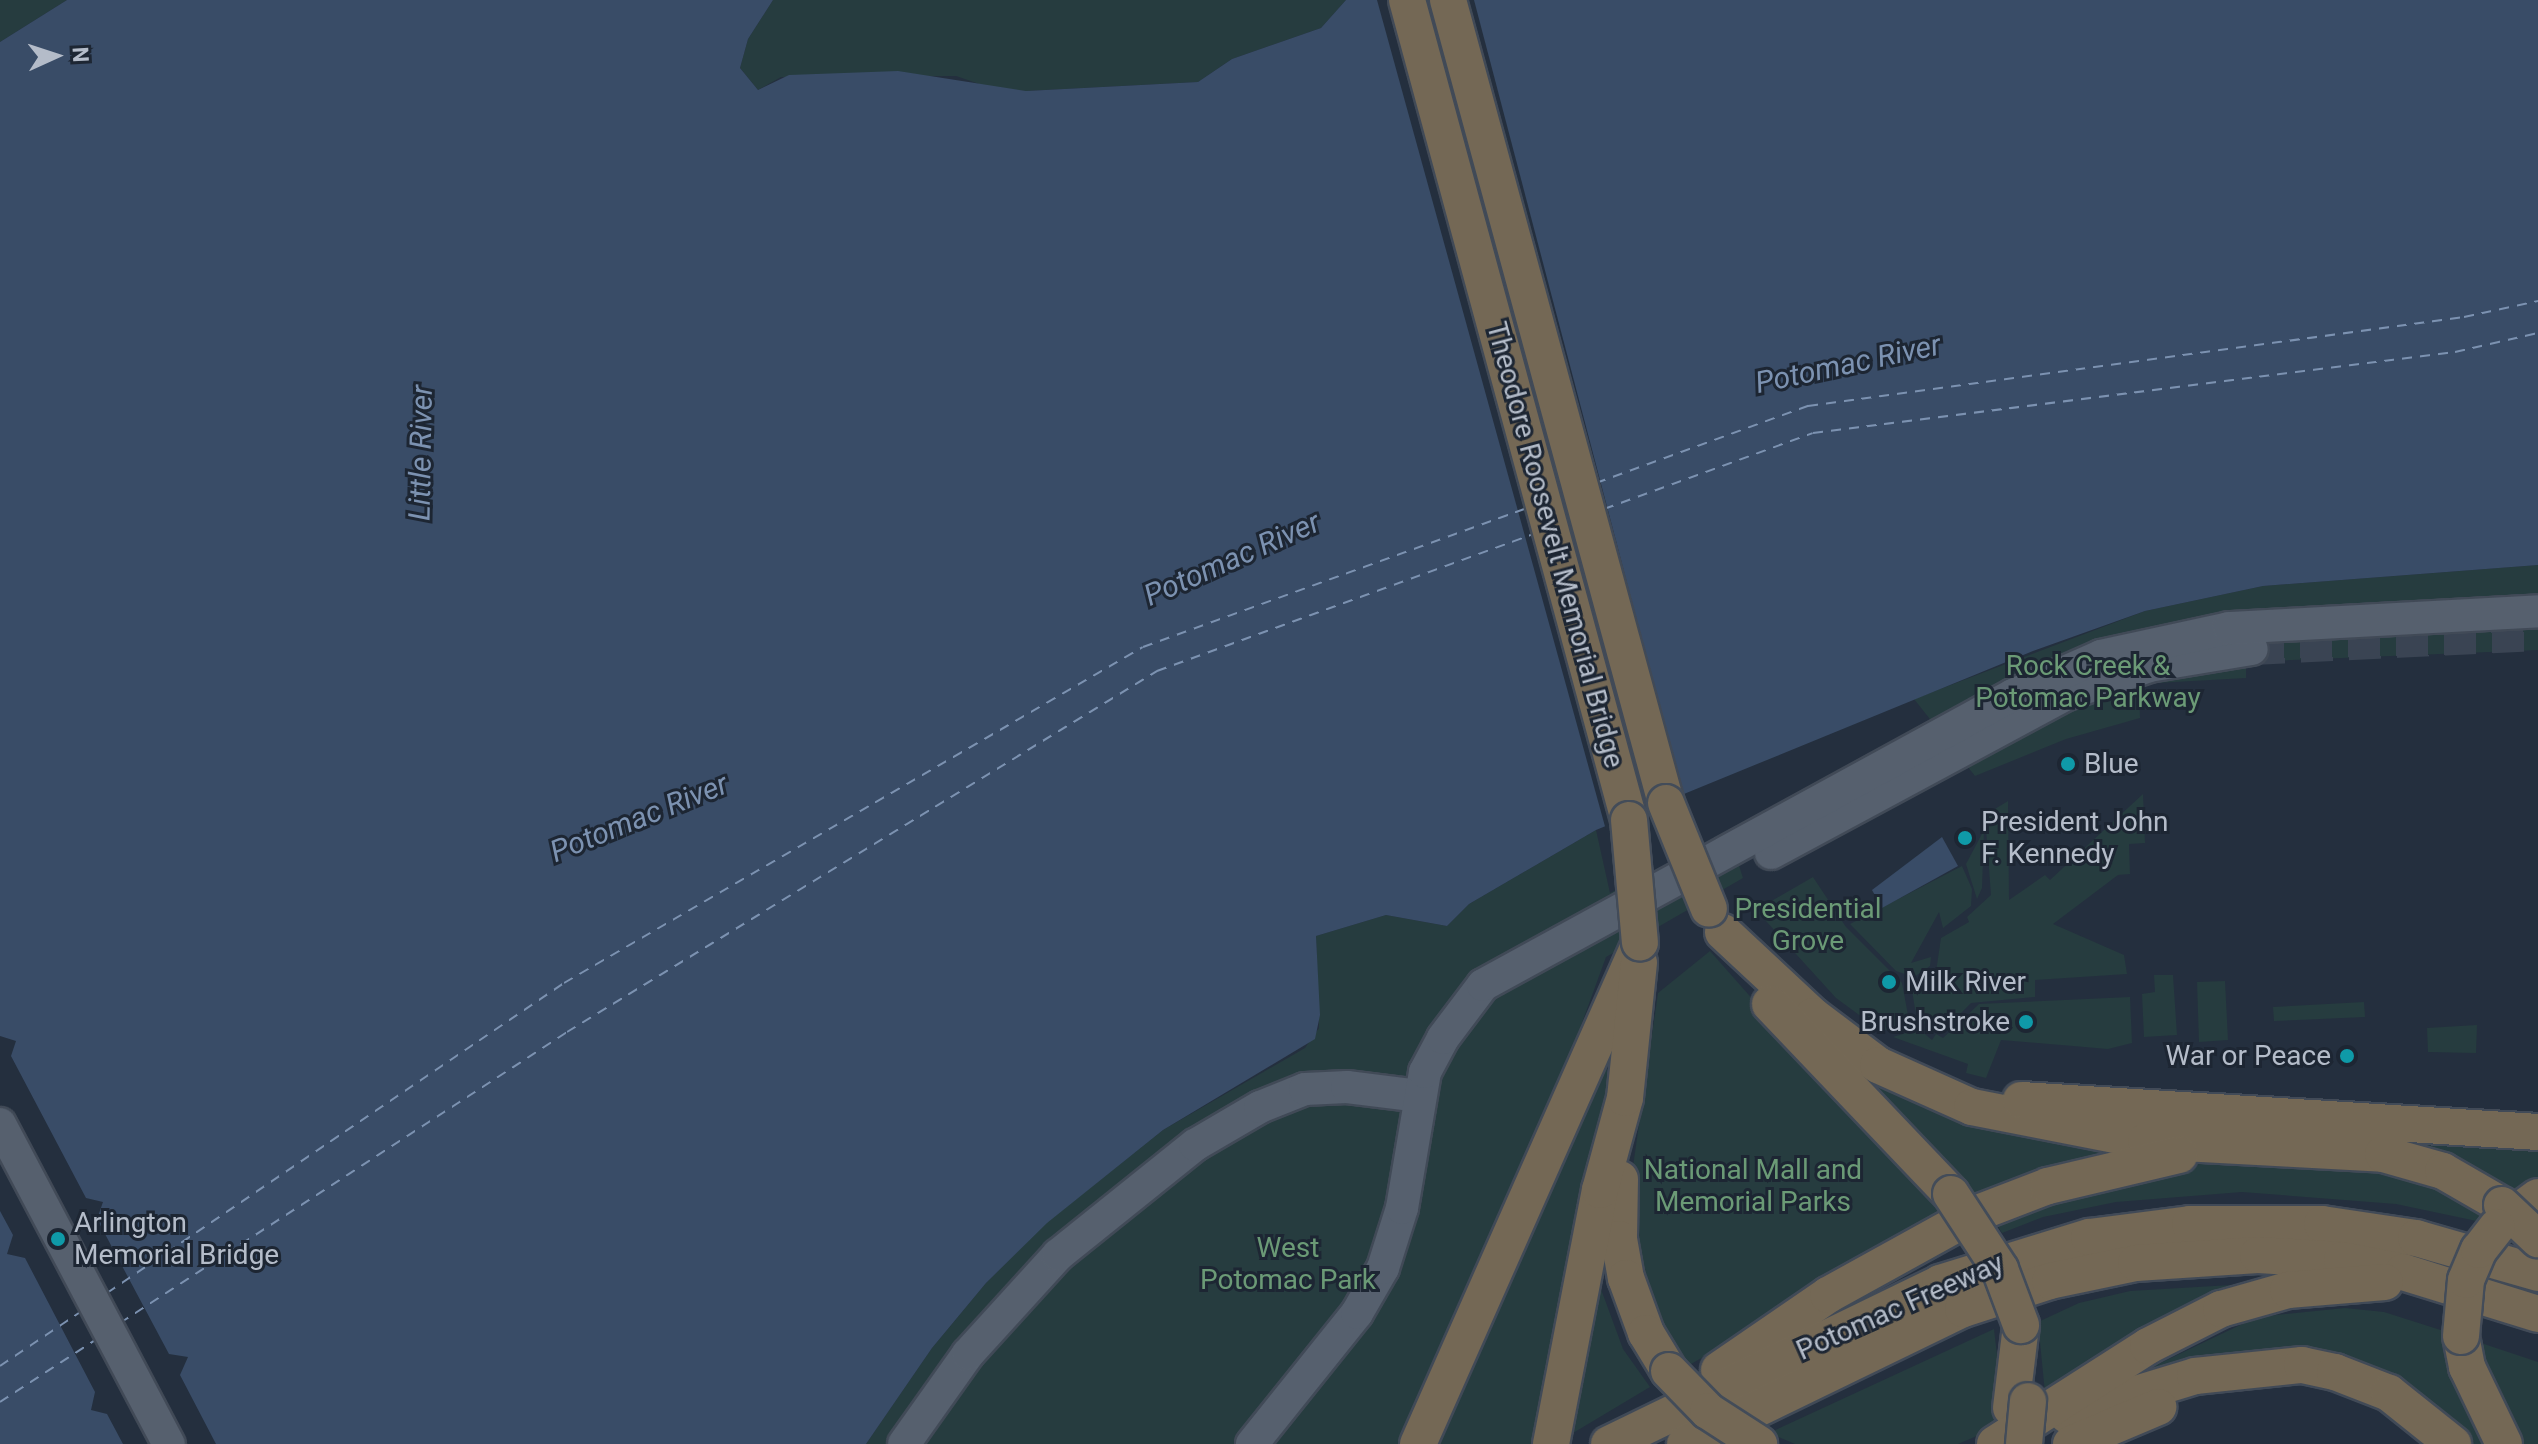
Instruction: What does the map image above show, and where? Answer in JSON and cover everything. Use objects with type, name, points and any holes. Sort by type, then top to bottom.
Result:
[{"type":"highway","name":"Theodore Roosevelt Memorial Bridge","points":[[1407,0],[1626,809],[1637,874],[1640,943],[1637,1020],[1625,1098]]},
{"type":"highway","name":"Theodore Roosevelt Memorial Bridge","points":[[1448,0],[1666,803],[1716,920],[1759,992],[1951,1194],[2000,1269],[2021,1325],[2019,1404]]},
{"type":"highway","points":[[1716,920],[1834,1032],[1902,1078],[1972,1107],[2110,1136],[2240,1147],[2383,1154],[2443,1171],[2499,1216],[2538,1239]]},
{"type":"highway","points":[[1418,1444],[1640,943]]},
{"type":"highway","points":[[1834,1032],[1932,1077],[2014,1099],[2538,1132]]},
{"type":"highway","points":[[1625,1098],[1622,1258],[1637,1313],[1669,1371],[1708,1411],[1759,1444]]},
{"type":"highway","points":[[1552,1440],[1600,1190],[1625,1098]]},
{"type":"highway","points":[[2461,1129],[2538,1143]]},
{"type":"highway","points":[[1609,1444],[1828,1295],[1975,1214],[2072,1179],[2153,1159],[2240,1147]]},
{"type":"highway","points":[[2504,1444],[2467,1367],[2461,1336],[2466,1280],[2499,1216],[2538,1197]]},
{"type":"highway","name":"Potomac Freeway","points":[[1609,1444],[1940,1283],[2002,1259],[2100,1235],[2212,1222],[2322,1224],[2416,1238],[2538,1273]]},
{"type":"highway","name":"Potomac Freeway","points":[[1685,1444],[1932,1322],[2018,1289],[2095,1270],[2170,1259],[2284,1255],[2371,1264],[2538,1314]]},
{"type":"highway","points":[[2000,1444],[2148,1346],[2244,1301],[2349,1284],[2444,1285]]},
{"type":"highway","points":[[2000,1444],[2096,1404],[2219,1371],[2302,1365],[2371,1384],[2423,1416],[2453,1444]]},
{"type":"highway","points":[[2071,1444],[2166,1404],[2231,1387],[2292,1381],[2371,1384]]},
{"type":"highway","points":[[2000,1444],[2019,1404]]},
{"type":"highway","points":[[2019,1404],[2024,1444]]},
{"type":"main road","points":[[1252,1444],[1357,1313],[1389,1255],[1406,1192],[1420,1096],[1430,1061],[1483,985],[2076,665],[2123,648],[2214,629],[2538,611]]},
{"type":"main road","points":[[1452,1027],[2039,707],[2149,666],[2252,649]]},
{"type":"main road","points":[[904,1444],[968,1354],[1058,1255],[1195,1145],[1260,1107],[1305,1089],[1420,1096]]},
{"type":"main road","points":[[0,1124],[169,1444]]},
{"type":"main road","points":[[1272,1444],[1311,1374]]},
{"type":"green space","points":[[0,0],[67,0],[0,42]]},
{"type":"green space","points":[[773,0],[1346,0],[1321,28],[1232,59],[1198,82],[1026,91],[991,88],[956,76],[781,77],[758,90],[740,68],[748,39]]},
{"type":"green space","name":"Rock Creek & Potomac Parkway","points":[[2538,565],[2538,650],[2246,662],[2246,678],[2139,684],[2140,718],[2066,739],[1975,776],[1914,699],[2145,611],[2263,586]]},
{"type":"green space","points":[[2143,794],[2145,843],[2129,844],[2130,874],[2118,875],[2053,924],[2124,955],[2127,974],[2035,980],[2035,997],[1971,1003],[1942,1032],[1917,1020],[1912,991],[1936,972],[1941,938],[1969,922],[1967,917],[1991,895],[1985,815],[2008,801],[2009,900],[2045,875],[2050,880]]},
{"type":"green space","name":"West Potomac Park","points":[[1596,830],[1610,893],[1729,834],[1743,878],[1606,957],[1525,1179],[1408,1444],[866,1444],[932,1348],[986,1283],[1046,1223],[1163,1130],[1305,1048],[1319,1028],[1316,936],[1386,915],[1447,926],[1469,904]]},
{"type":"green space","points":[[1984,830],[1982,888],[1977,899],[1966,864]]},
{"type":"green space","points":[[1962,866],[1972,889],[1971,906],[1943,928],[1939,912],[1911,963],[1931,957],[1930,966],[1914,977],[1896,971],[1850,924]]},
{"type":"green space","name":"Presidential Grove","points":[[1813,877],[1846,927],[1902,983],[1908,1015],[1902,1027],[1881,1031],[1836,998],[1756,910]]},
{"type":"green space","name":"National Mall and Memorial Parks","points":[[1710,951],[1946,1218],[1684,1368],[1631,1268],[1630,1187],[1658,993]]},
{"type":"green space","points":[[2154,975],[2173,975],[2177,1035],[2144,1037],[2142,994],[2155,992]]},
{"type":"green space","points":[[2225,981],[2228,1040],[2199,1042],[2197,982]]},
{"type":"green space","name":"National Mall and Memorial Parks","points":[[1761,989],[1866,1068],[2139,1151],[1981,1202]]},
{"type":"green space","points":[[2130,997],[2132,1043],[2108,1049],[2001,1040],[1986,1078],[1966,1073],[1968,1064],[1893,1037],[1919,1029],[1932,1040],[1936,1034],[1943,1038],[1979,1004]]},
{"type":"green space","points":[[2364,1002],[2365,1017],[2274,1021],[2273,1007]]},
{"type":"green space","points":[[2477,1025],[2476,1053],[2428,1052],[2427,1028]]},
{"type":"green space","name":"National Mall and Memorial Parks","points":[[1607,1032],[1607,1091],[1531,1444],[1423,1444]]},
{"type":"green space","points":[[2409,1140],[2538,1152],[2538,1188],[2514,1202],[2409,1145]]},
{"type":"green space","points":[[2253,1159],[2415,1173],[2493,1216],[2486,1223],[2396,1204],[2242,1192],[2116,1202],[2043,1217],[2002,1233],[1993,1218],[2190,1165]]},
{"type":"green space","name":"National Mall and Memorial Parks","points":[[1598,1281],[1623,1349],[1650,1387],[1568,1436]]},
{"type":"green space","points":[[2248,1284],[2045,1393],[2038,1322],[2079,1303],[2130,1291]]},
{"type":"green space","points":[[2345,1308],[2384,1312],[2450,1333],[2493,1444],[2465,1444],[2397,1386],[2154,1376],[2150,1368],[2257,1317]]},
{"type":"green space","points":[[1994,1329],[2001,1389],[1998,1427],[1958,1444],[1795,1444],[1769,1433]]},
{"type":"green space","points":[[2472,1340],[2538,1362],[2538,1444],[2514,1444]]},
{"type":"water","points":[[67,0],[773,0],[748,39],[740,68],[758,90],[789,75],[898,71],[1026,91],[1198,82],[1232,59],[1321,28],[1346,0],[2538,0],[2538,565],[2263,586],[2145,611],[2033,651],[1596,830],[1469,904],[1447,926],[1386,915],[1316,936],[1320,1015],[1315,1039],[1163,1130],[1047,1223],[986,1283],[932,1348],[866,1444],[0,1444],[0,42]]},
{"type":"water","points":[[1942,837],[1958,866],[1882,908],[1872,890]]},
{"type":"pier","points":[[1377,0],[1474,0],[1683,796],[1606,830]]},
{"type":"pier","name":"Arlington Memorial Bridge","points":[[0,1036],[16,1041],[11,1056],[86,1198],[103,1202],[97,1219],[169,1354],[188,1357],[180,1375],[216,1444],[123,1444],[107,1414],[91,1410],[95,1392],[25,1258],[7,1254],[13,1235],[0,1211]]},
{"type":"ferry route","points":[[1596,483],[1808,406],[2464,317],[2538,301]]},
{"type":"ferry route","points":[[1604,509],[1813,433],[2455,352],[2538,333]]},
{"type":"ferry route","points":[[107,1293],[564,983],[1143,647],[1527,508]]},
{"type":"ferry route","points":[[120,1323],[567,1032],[1157,671],[1534,534]]},
{"type":"ferry route","points":[[0,1366],[82,1311]]},
{"type":"ferry route","points":[[0,1402],[95,1340]]},
{"type":"tunnel","points":[[2252,649],[2538,635]]},
{"type":"place","name":"Blue","points":[[2068,764]]},
{"type":"place","name":"President John F. Kennedy","points":[[1965,838]]},
{"type":"place","name":"Milk River","points":[[1889,982]]},
{"type":"place","name":"Brushstroke","points":[[2026,1022]]},
{"type":"place","name":"War or Peace","points":[[2347,1056]]},
{"type":"place","name":"Arlington Memorial Bridge","points":[[58,1239]]},
{"type":"water label","name":"Potomac River","points":[[1848,364]]},
{"type":"water label","name":"Little River","points":[[421,453]]},
{"type":"water label","name":"Potomac River","points":[[1232,559]]},
{"type":"water label","name":"Potomac River","points":[[639,818]]}]
